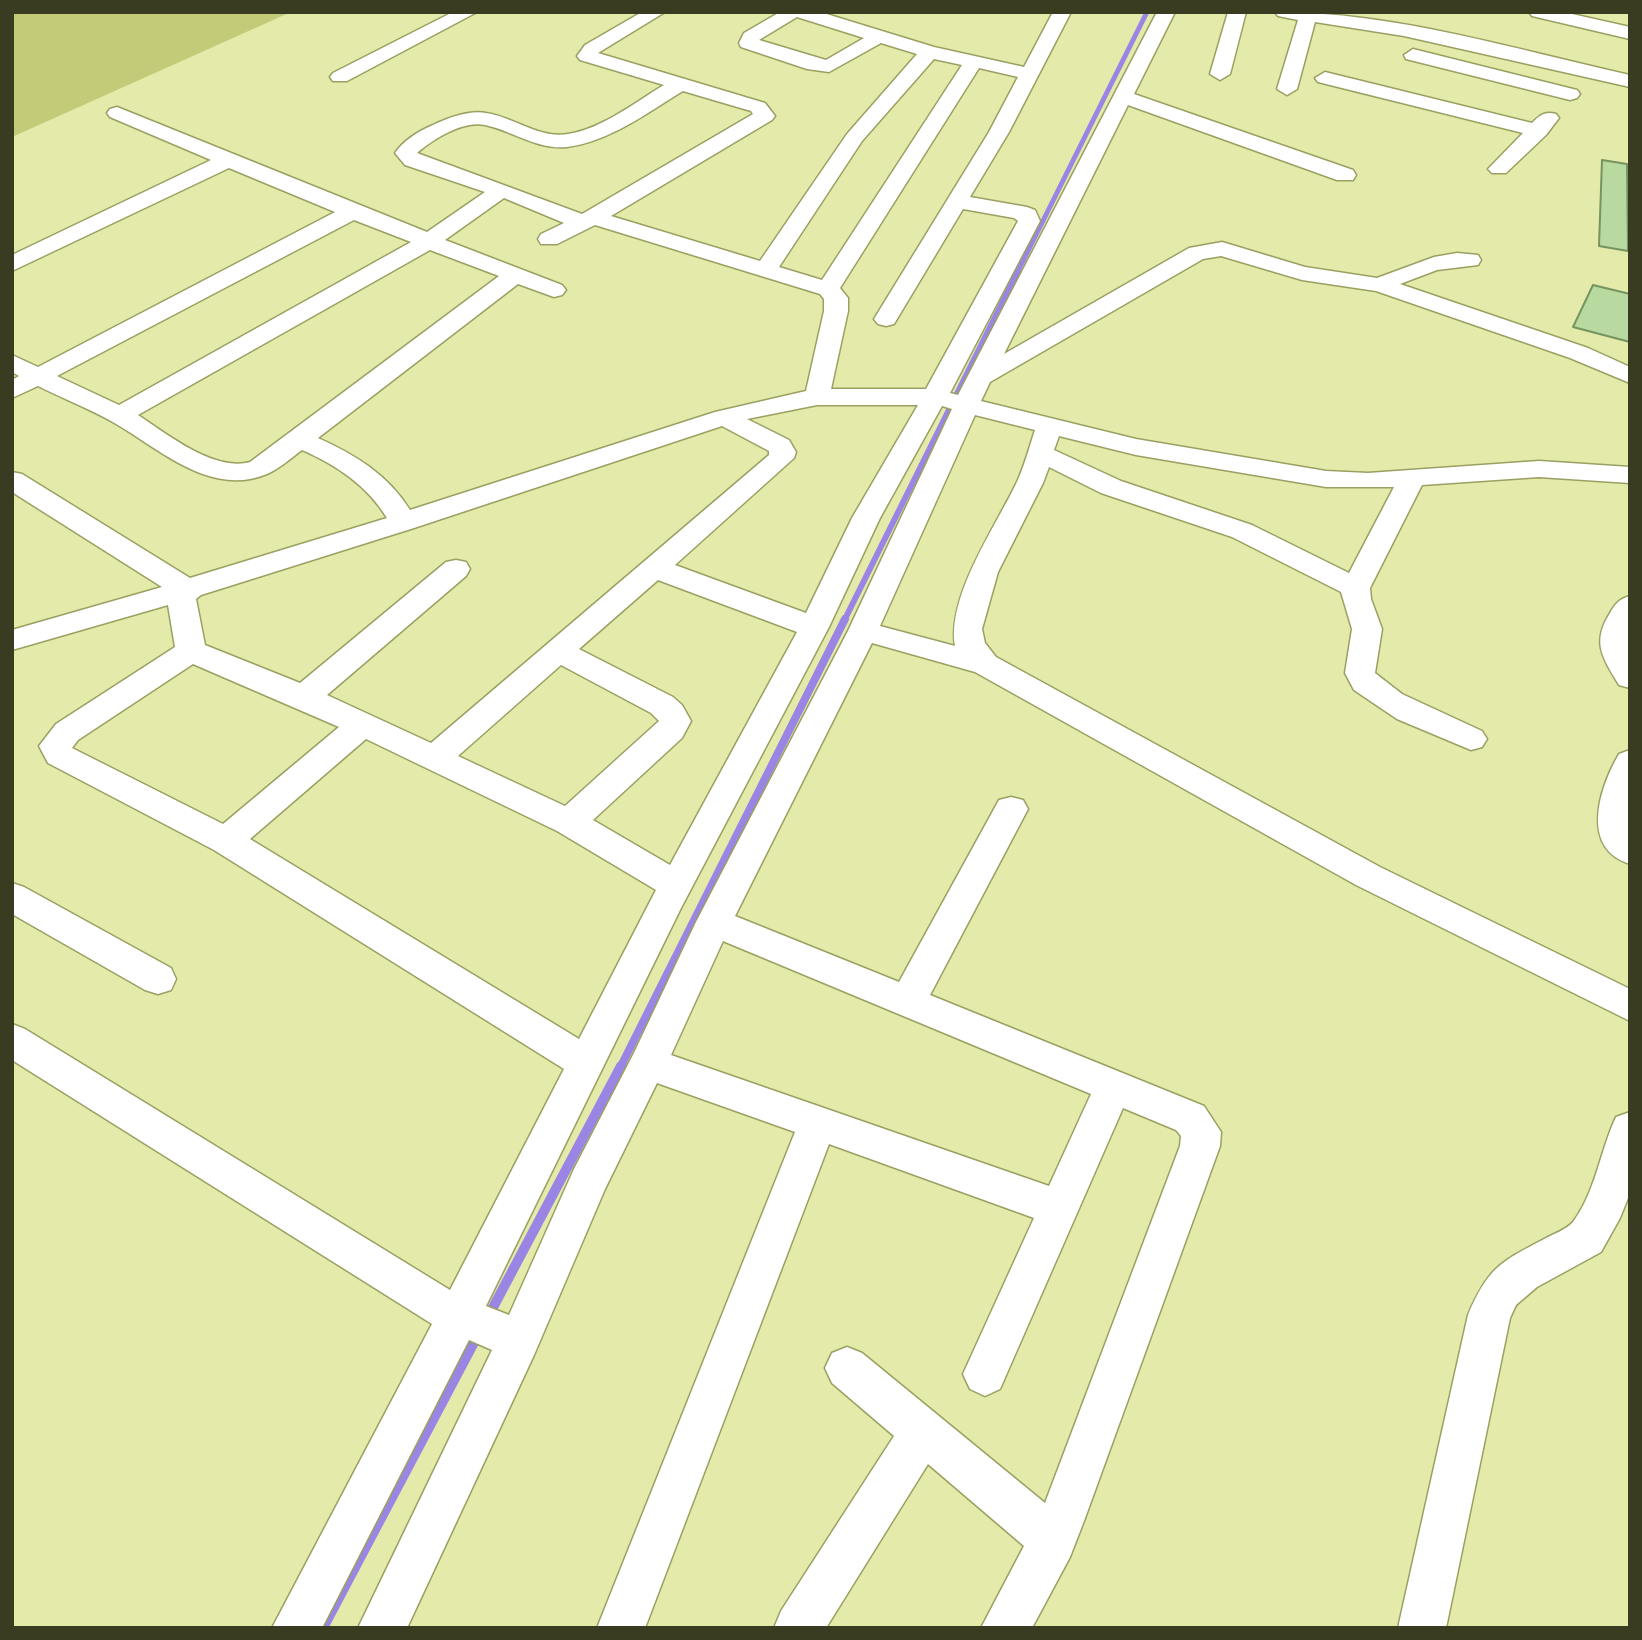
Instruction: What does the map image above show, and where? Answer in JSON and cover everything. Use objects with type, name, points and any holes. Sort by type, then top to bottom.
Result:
[{"type":"street","points":[[340,77],[468,12]]},
{"type":"street","points":[[549,239],[587,220],[765,116],[758,107],[587,56],[592,49],[656,12]]},
{"type":"street","points":[[793,12],[751,37],[748,43],[814,65],[829,66],[880,36]]},
{"type":"street","points":[[800,12],[930,52],[1031,74]]},
{"type":"street","points":[[979,378],[1166,12]]},
{"type":"street","points":[[1220,74],[1237,12]]},
{"type":"street","points":[[1284,12],[1404,30],[1630,81]]},
{"type":"street","points":[[1538,12],[1630,33]]},
{"type":"street","points":[[886,319],[1031,74],[1054,13]]},
{"type":"street","points":[[1287,89],[1308,16]]},
{"type":"street","points":[[1391,50],[1570,94]]},
{"type":"street","points":[[765,270],[854,138],[875,111],[930,52]]},
{"type":"street","points":[[828,289],[973,62]]},
{"type":"street","points":[[1499,169],[1539,131],[1591,73]]},
{"type":"street","points":[[1325,79],[1539,131]]},
{"type":"street","points":[[679,85],[589,135],[570,141],[544,139],[483,118],[471,118],[459,120],[405,152],[412,161],[587,220],[828,289],[836,298],[836,311],[817,397]]},
{"type":"street","points":[[1122,96],[1345,175]]},
{"type":"street","points":[[117,113],[352,212],[554,290]]},
{"type":"street","points":[[12,264],[228,160]]},
{"type":"street","points":[[120,415],[429,241],[502,190]]},
{"type":"street","points":[[296,1628],[588,1182],[714,922],[863,631],[952,401],[1029,221],[1027,215],[1019,212],[956,201]]},
{"type":"street","points":[[12,390],[352,212]]},
{"type":"street","points":[[382,1628],[587,1064],[676,885],[814,627],[866,518],[952,401],[979,378],[1197,253],[1210,249],[1236,252],[1302,273],[1380,285],[1569,350],[1630,376]]},
{"type":"street","points":[[1380,285],[1423,265],[1449,259],[1470,260]]},
{"type":"street","points":[[12,362],[120,415],[182,455],[226,473],[245,472],[259,468],[300,439],[515,275]]},
{"type":"street","points":[[12,640],[184,592],[724,417],[765,406],[817,397],[952,401],[1045,440],[1111,487],[1242,531],[1356,588]]},
{"type":"street","points":[[434,759],[781,458],[783,452],[780,446],[724,417]]},
{"type":"street","points":[[300,439],[348,462],[371,477],[392,500],[404,522]]},
{"type":"street","points":[[1045,440],[1136,447],[1326,479],[1412,479],[1539,469],[1630,475]]},
{"type":"street","points":[[985,664],[970,646],[967,629],[984,572],[1030,484],[1045,440]]},
{"type":"street","points":[[1412,479],[1356,588],[1355,597],[1367,629],[1359,671],[1362,679],[1381,696],[1471,739]]},
{"type":"street","points":[[12,480],[184,592]]},
{"type":"street","points":[[654,568],[814,627]]},
{"type":"street","points":[[304,697],[456,569]]},
{"type":"street","points":[[184,592],[191,651]]},
{"type":"street","points":[[1630,607],[1616,624],[1612,643],[1630,677]]},
{"type":"street","points":[[863,631],[985,664],[1368,876],[1630,1006]]},
{"type":"street","points":[[191,651],[304,697],[569,822],[676,885]]},
{"type":"street","points":[[191,651],[67,732],[55,746],[59,755],[226,841],[587,1064]]},
{"type":"street","points":[[558,651],[662,705],[675,721],[671,730],[569,822]]},
{"type":"street","points":[[226,841],[362,725]]},
{"type":"street","points":[[1630,762],[1611,821],[1616,838],[1630,851]]},
{"type":"street","points":[[907,1002],[1012,809]]},
{"type":"street","points":[[12,897],[158,979]]},
{"type":"street","points":[[714,922],[1190,1118],[1201,1132],[1200,1146],[1053,1540],[1005,1628]]},
{"type":"street","points":[[12,1040],[440,1307],[490,1328]]},
{"type":"street","points":[[648,1063],[1059,1208]]},
{"type":"street","points":[[985,1374],[1113,1087]]},
{"type":"street","points":[[621,1628],[818,1123]]},
{"type":"street","points":[[1422,1628],[1489,1315],[1501,1291],[1522,1273],[1586,1238],[1606,1205],[1630,1129]]},
{"type":"street","points":[[847,1368],[1053,1540]]},
{"type":"street","points":[[797,1628],[923,1431]]},
{"type":"green space","points":[[12,12],[291,12],[12,137]]},
{"type":"building","points":[[1602,160],[1627,164],[1628,251],[1599,246]]},
{"type":"building","points":[[1593,285],[1630,294],[1630,342],[1573,327]]},
{"type":"waterway","points":[[1017,273],[1147,12]]},
{"type":"waterway","points":[[844,620],[1018,271]]},
{"type":"waterway","points":[[620,1068],[844,620]]},
{"type":"waterway","points":[[489,1315],[621,1066]]},
{"type":"waterway","points":[[323,1628],[479,1333]]}]
